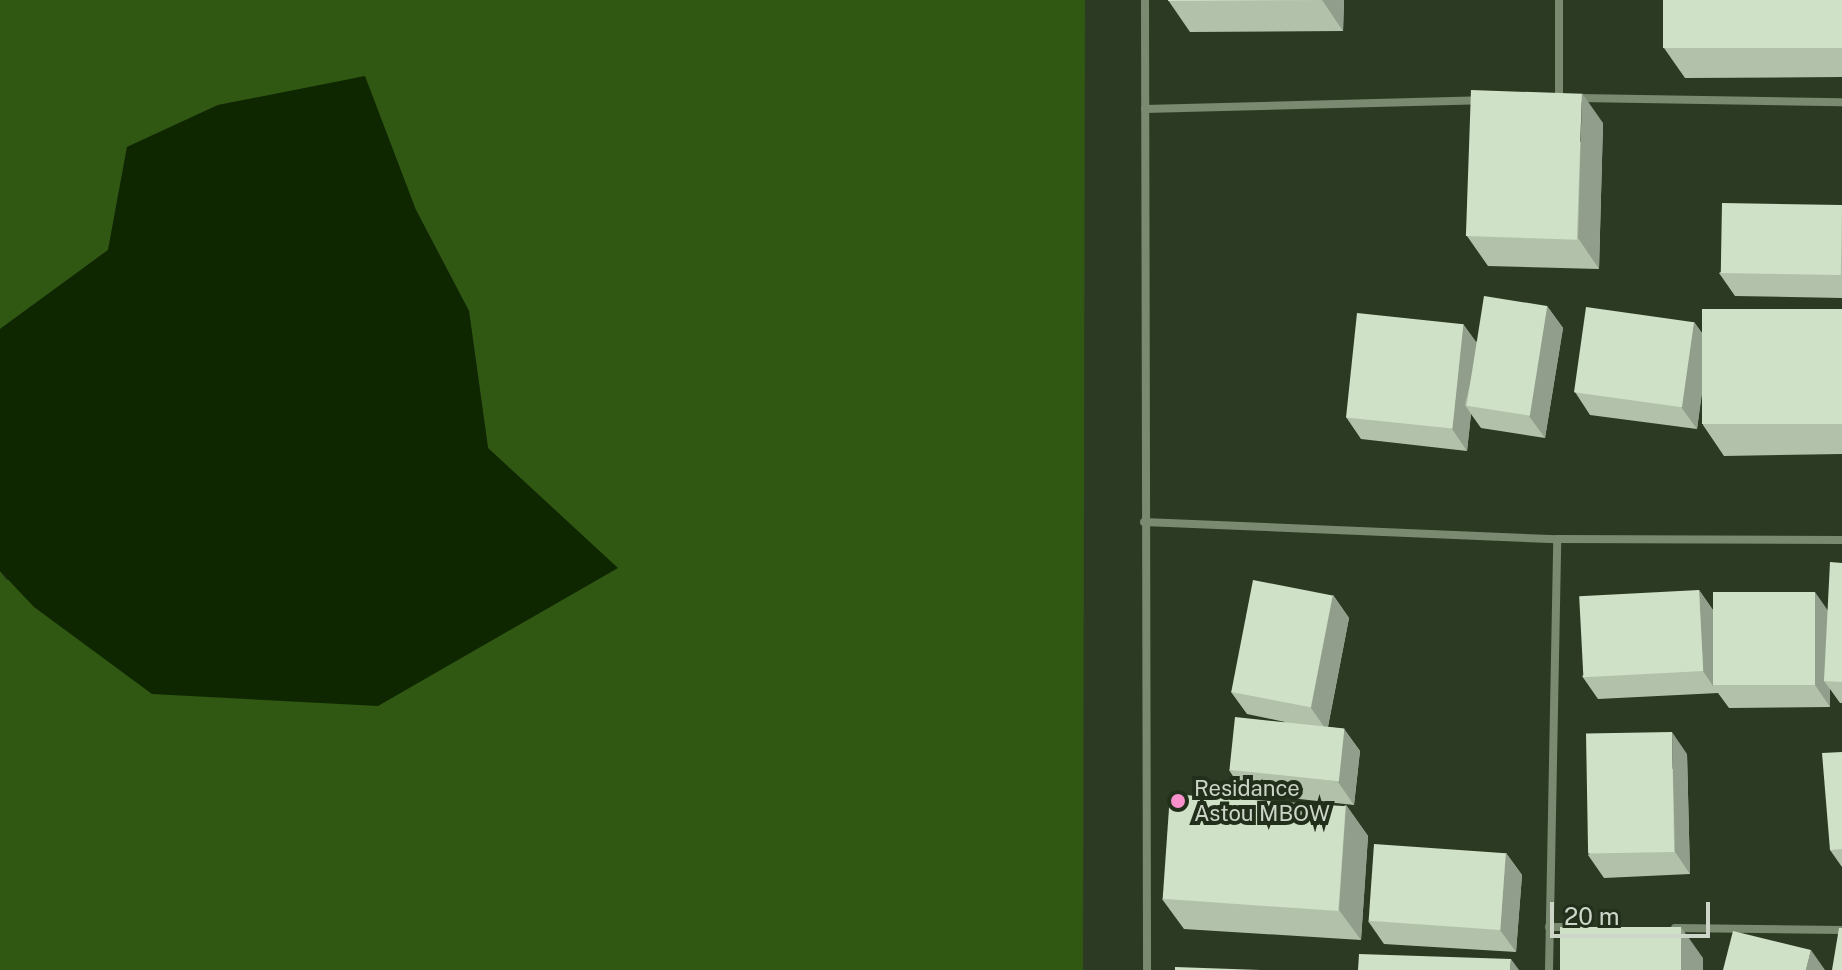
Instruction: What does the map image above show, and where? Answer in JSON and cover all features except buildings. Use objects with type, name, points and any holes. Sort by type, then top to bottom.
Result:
[{"type":"street","points":[[1145,0],[1147,970]]},
{"type":"street","points":[[1559,0],[1559,98]]},
{"type":"street","points":[[1543,98],[1842,102]]},
{"type":"street","points":[[1145,109],[1496,100]]},
{"type":"street","points":[[1144,522],[1557,539],[1842,540]]},
{"type":"street","points":[[1549,970],[1557,539]]},
{"type":"street","points":[[1549,927],[1595,927]]},
{"type":"street","points":[[1657,928],[1842,930]]},
{"type":"shaded area","points":[[0,0],[1085,0],[1083,970],[0,970],[0,571],[6,580],[617,568],[488,448],[469,311],[416,210],[277,94],[218,105],[127,147],[108,250],[0,329]]},
{"type":"shaded area","points":[[365,76],[416,210],[469,311],[488,448],[618,568],[378,706],[152,694],[34,607],[0,571],[0,329],[108,250],[127,147],[218,105]]},
{"type":"place","name":"Residance Astou MBOW","points":[[1178,801]]}]
